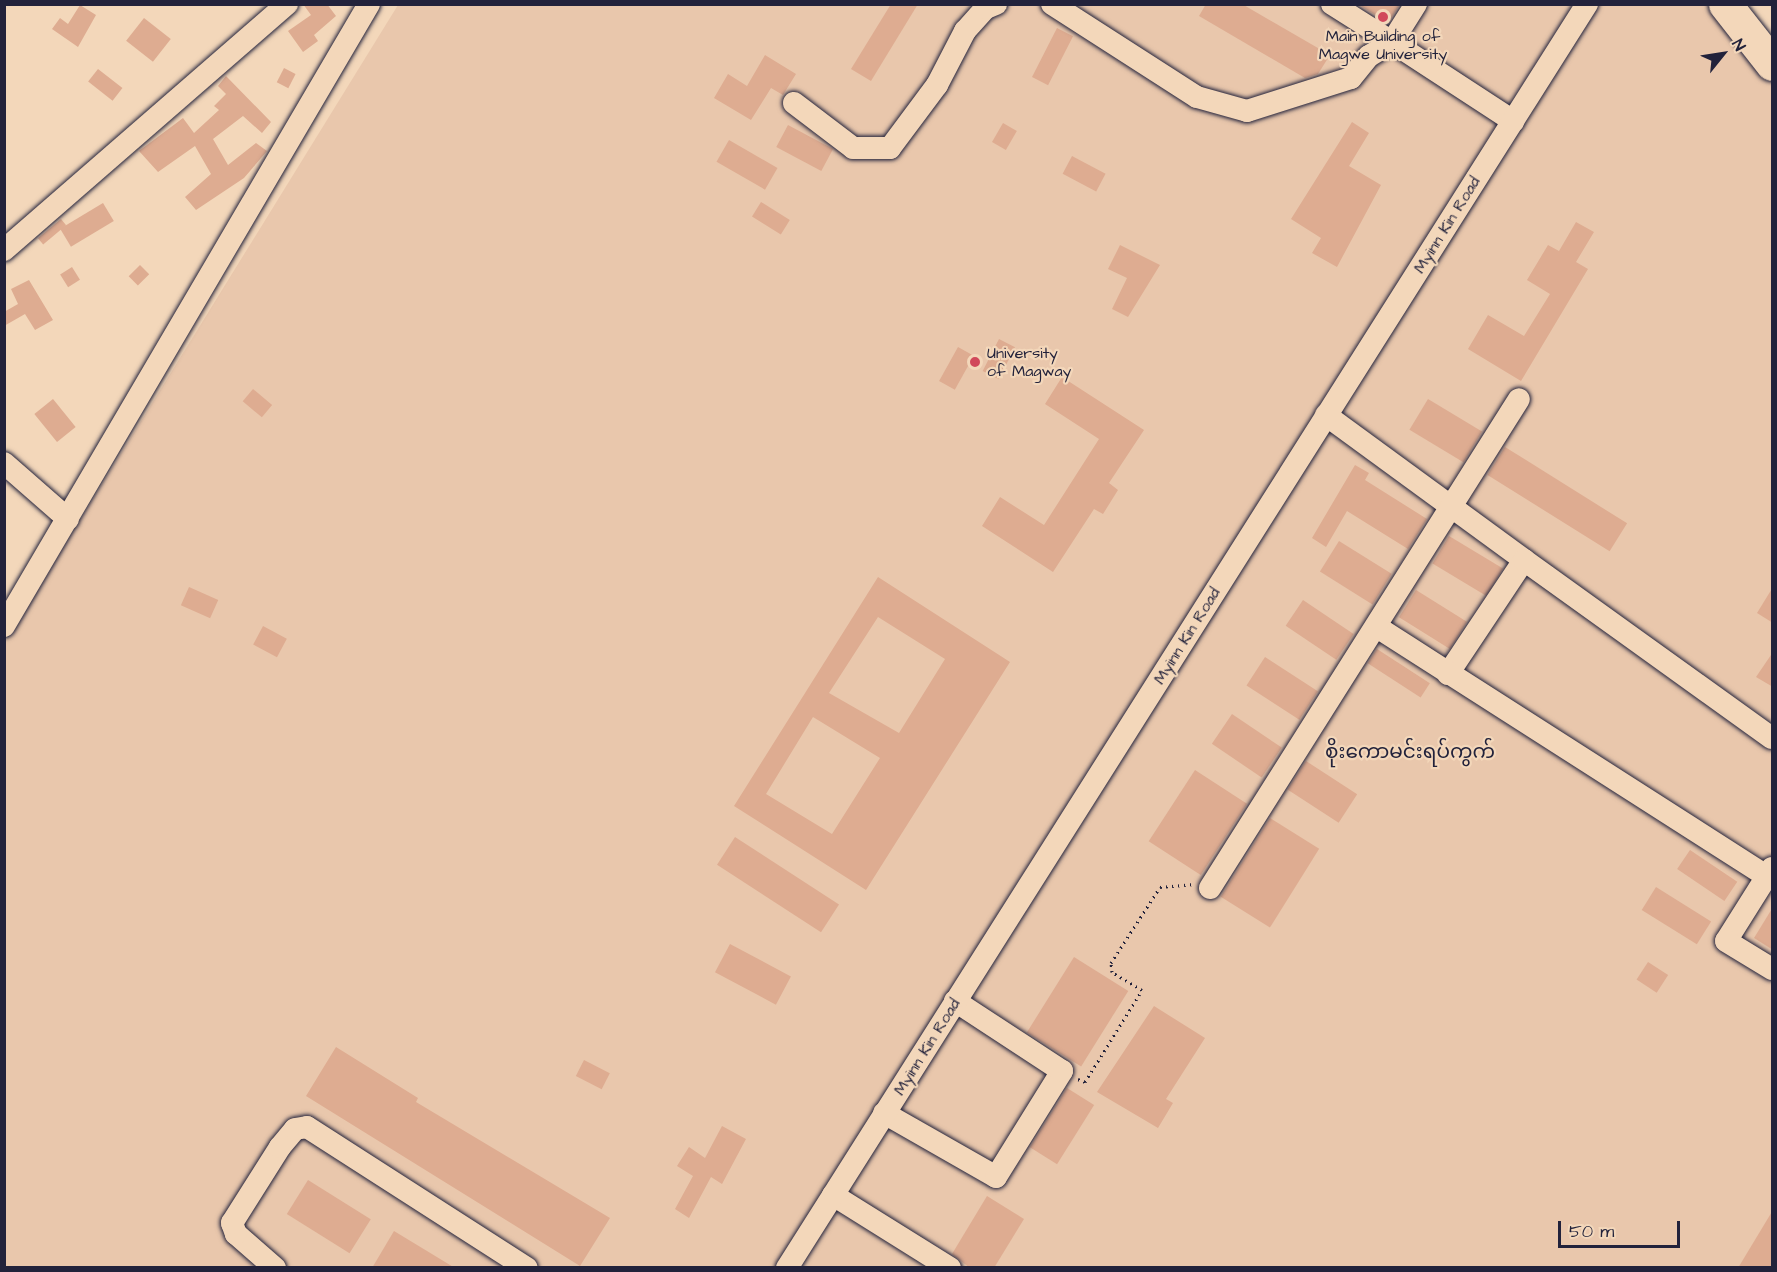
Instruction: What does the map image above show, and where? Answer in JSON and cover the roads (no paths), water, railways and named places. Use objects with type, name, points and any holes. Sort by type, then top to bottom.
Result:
[{"type":"highway","points":[[1725,4],[1773,64]]},
{"type":"street","points":[[4,250],[287,4]]},
{"type":"street","points":[[794,104],[853,148],[890,148],[937,85],[965,31],[986,8],[996,4]]},
{"type":"street","points":[[1052,4],[1197,97],[1247,111],[1351,78],[1369,56],[1392,42],[1416,4]]},
{"type":"street","points":[[1332,4],[1513,121]]},
{"type":"street","name":"Myinn Kin Road","points":[[786,1268],[1587,4]]},
{"type":"street","points":[[4,626],[365,6]]},
{"type":"street","points":[[1210,888],[1454,508],[1519,399]]},
{"type":"street","points":[[1326,415],[1524,560],[1771,734]]},
{"type":"street","points":[[4,463],[68,519]]},
{"type":"street","points":[[1448,674],[1524,560]]},
{"type":"street","points":[[1377,627],[1448,674],[1770,872],[1726,941],[1773,969]]},
{"type":"street","points":[[884,1113],[996,1177],[1062,1071],[955,1001]]},
{"type":"street","points":[[275,1268],[236,1234],[232,1223],[280,1147],[295,1129],[307,1127],[527,1268]]},
{"type":"street","points":[[832,1195],[950,1268]]},
{"type":"place","name":"Main Building of Magwe University","points":[[1383,17]]},
{"type":"place","name":"University of Magway","points":[[975,362]]},
{"type":"district","name":"စိုးကောမင်းရပ်ကွက်","points":[[1410,752]]}]
